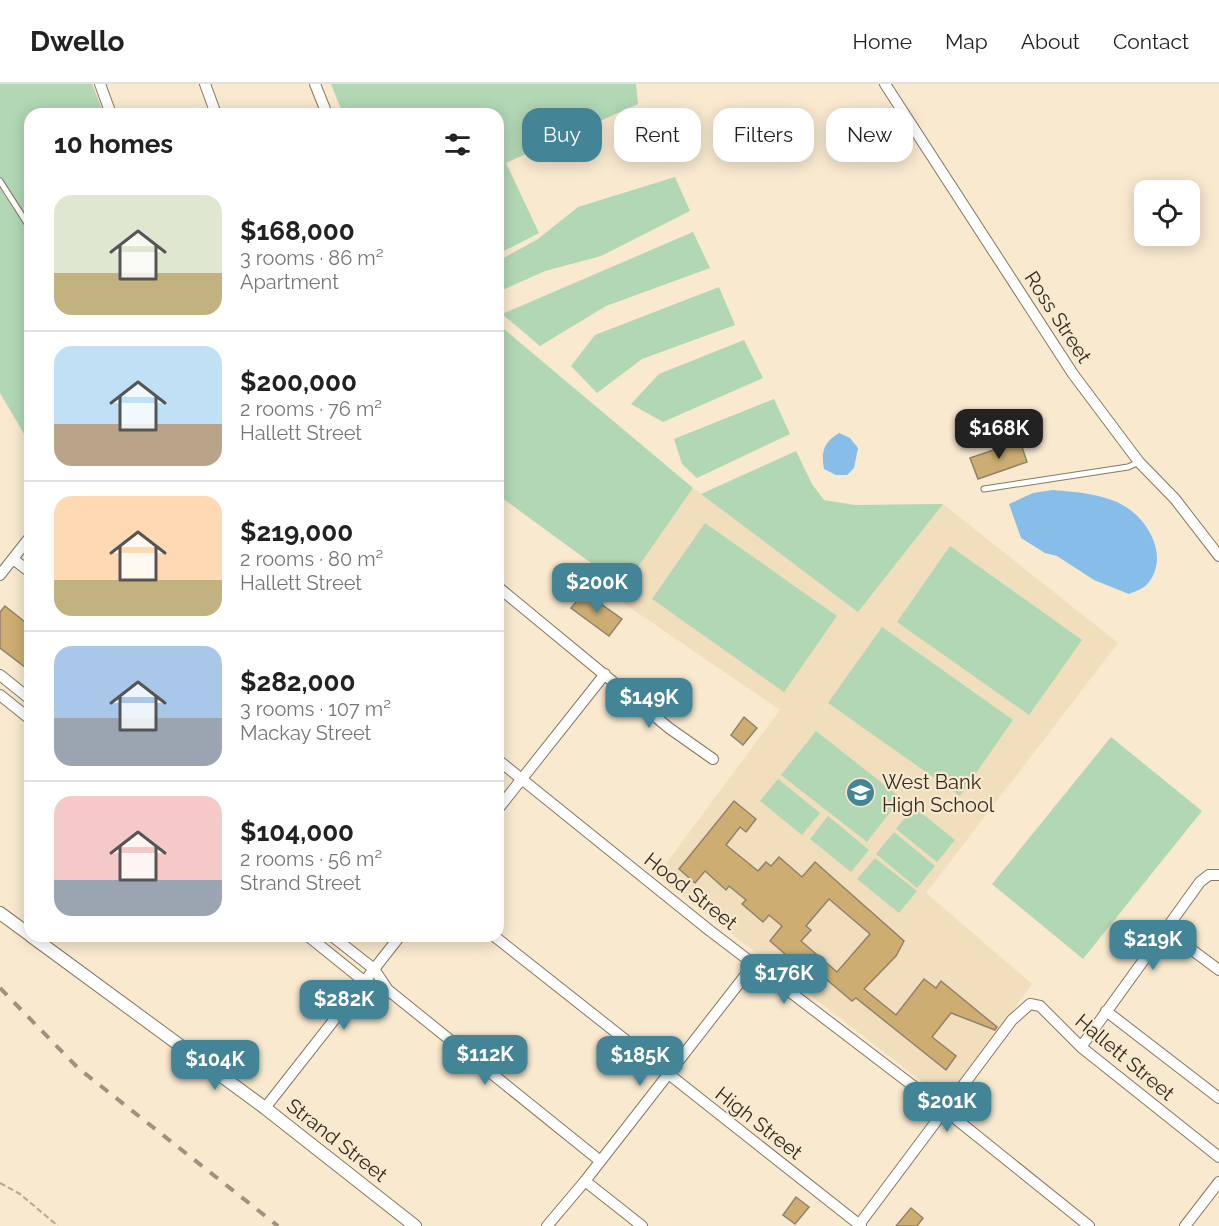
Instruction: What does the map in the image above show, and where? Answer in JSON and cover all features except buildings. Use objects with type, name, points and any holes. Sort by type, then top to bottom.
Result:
[{"type":"street","points":[[100,84],[109,108]]},
{"type":"street","points":[[205,84],[214,108]]},
{"type":"street","points":[[315,84],[324,108]]},
{"type":"street","name":"Ross Street","points":[[885,84],[1073,374],[1139,462],[1175,499],[1219,556]]},
{"type":"street","points":[[0,575],[24,544]]},
{"type":"street","points":[[13,558],[24,567]]},
{"type":"street","points":[[504,592],[669,728],[713,759]]},
{"type":"street","points":[[504,801],[605,674]]},
{"type":"street","points":[[0,675],[24,694]]},
{"type":"street","points":[[0,695],[24,714]]},
{"type":"street","name":"Hood Street","points":[[504,764],[1089,1226]]},
{"type":"street","points":[[1081,1047],[1203,878],[1212,874],[1219,875]]},
{"type":"street","name":"Strand Street","points":[[0,913],[24,928]]},
{"type":"street","points":[[1165,930],[1219,970]]},
{"type":"street","name":"Strand Street","points":[[44,942],[265,1108],[415,1226]]},
{"type":"street","points":[[315,942],[365,982],[388,990]]},
{"type":"street","points":[[340,942],[374,969],[388,990],[599,1160]]},
{"type":"street","points":[[265,1108],[395,942]]},
{"type":"street","name":"High Street","points":[[502,942],[860,1225]]},
{"type":"street","points":[[547,1226],[585,1181],[599,1160],[754,964]]},
{"type":"street","name":"Hallett Street","points":[[946,1111],[1010,1023],[1024,1006],[1034,1004],[1081,1047],[1219,1157]]},
{"type":"street","points":[[1106,1011],[1219,1098]]},
{"type":"street","points":[[860,1225],[946,1111]]},
{"type":"street","points":[[585,1181],[642,1226]]},
{"type":"street","points":[[1185,1226],[1219,1182]]},
{"type":"lane","points":[[0,182],[24,219]]},
{"type":"lane","points":[[984,489],[1128,467],[1139,462]]},
{"type":"path","points":[[0,1183],[20,1194],[58,1226]]},
{"type":"shaded area","name":"West Bank High School","points":[[693,488],[858,611],[943,504],[1118,643],[926,893],[1032,984],[947,1101],[657,876],[780,710],[616,598]]},
{"type":"green space","points":[[0,84],[92,84],[102,108],[24,108],[24,434],[0,393]]},
{"type":"green space","points":[[331,84],[636,84],[638,104],[629,108],[614,108],[614,115],[602,120],[602,108],[522,108],[522,156],[506,163],[539,233],[504,251],[504,108],[341,108]]},
{"type":"green space","points":[[675,177],[690,211],[601,256],[545,271],[504,289],[504,258],[538,239],[578,207]]},
{"type":"green space","points":[[693,232],[710,268],[606,306],[540,346],[504,316],[504,313]]},
{"type":"green space","points":[[719,287],[735,325],[642,359],[597,393],[571,366],[595,335]]},
{"type":"green space","points":[[504,329],[693,488],[624,587],[504,499]]},
{"type":"green space","points":[[744,340],[763,378],[663,422],[631,404],[659,374]]},
{"type":"green space","points":[[774,399],[790,434],[697,478],[682,464],[674,439]]},
{"type":"green space","points":[[796,451],[812,484],[824,500],[855,505],[943,504],[858,612],[701,494]]},
{"type":"green space","points":[[705,523],[837,616],[784,692],[652,599]]},
{"type":"green space","points":[[950,546],[1082,640],[1029,715],[897,622]]},
{"type":"green space","points":[[882,627],[1013,720],[960,796],[828,703]]},
{"type":"green space","points":[[816,731],[901,798],[867,842],[781,775]]},
{"type":"green space","points":[[1111,737],[1202,811],[1083,959],[992,884]]},
{"type":"green space","points":[[778,779],[820,813],[802,835],[760,801]]},
{"type":"green space","points":[[914,807],[955,840],[937,862],[896,829]]},
{"type":"green space","points":[[828,816],[869,850],[851,872],[810,839]]},
{"type":"green space","points":[[894,832],[935,866],[917,888],[876,854]]},
{"type":"green space","points":[[875,858],[917,891],[899,913],[857,879]]},
{"type":"water","points":[[839,433],[850,438],[858,448],[854,468],[847,475],[836,475],[824,469],[824,448],[829,440]]},
{"type":"water","points":[[1053,490],[1100,496],[1126,507],[1135,514],[1149,531],[1156,551],[1157,562],[1147,584],[1129,594],[1094,580],[1057,556],[1045,553],[1021,538],[1009,504],[1033,493]]},
{"type":"railway","points":[[0,988],[78,1068],[278,1226]]},
{"type":"place","name":"West Bank High School","points":[[861,793]]}]
